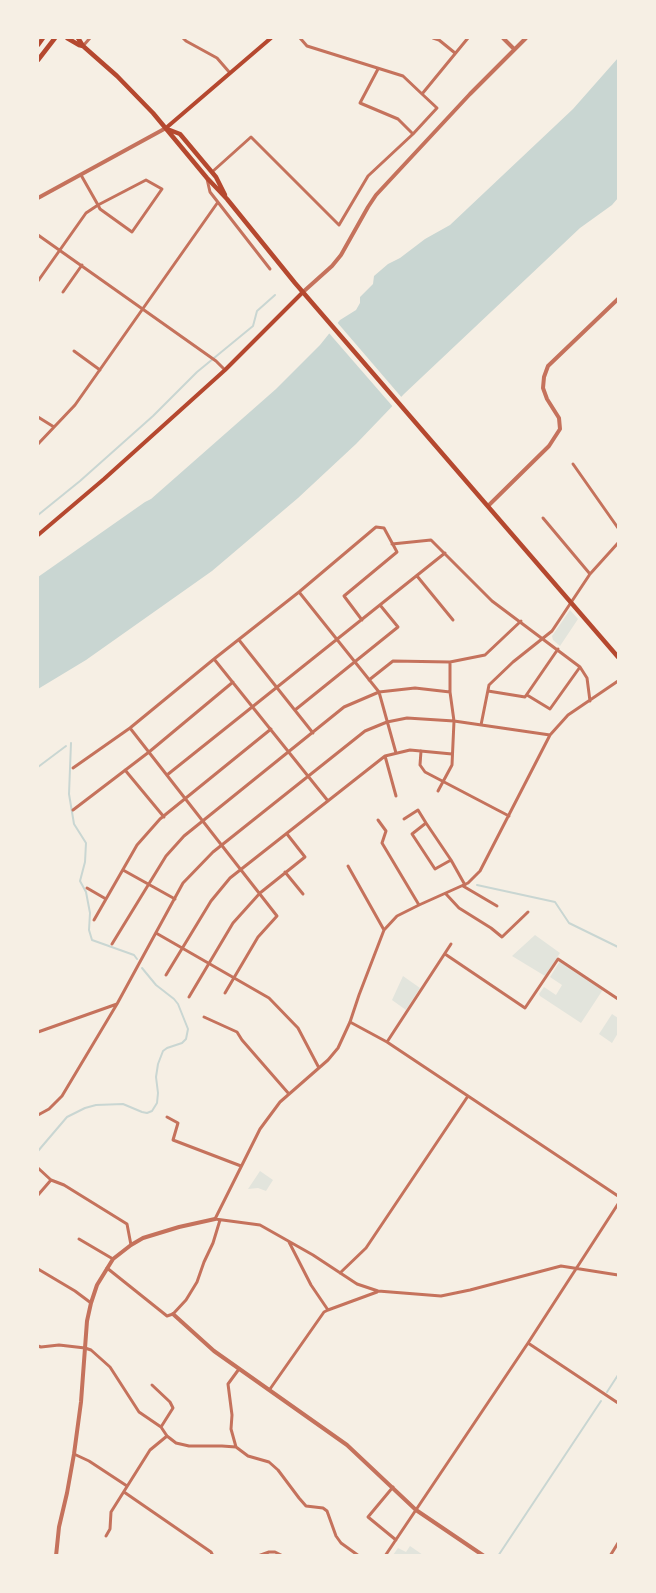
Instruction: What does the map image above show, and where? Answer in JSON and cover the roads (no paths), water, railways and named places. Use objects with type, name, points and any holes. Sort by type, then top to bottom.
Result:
[{"type":"main road","points":[[38,45],[43,38]]},
{"type":"main road","points":[[38,60],[54,38]]},
{"type":"main road","points":[[68,38],[80,43],[118,76],[153,113],[227,199],[308,299],[618,657]]},
{"type":"main road","points":[[166,128],[271,38]]},
{"type":"main road","points":[[166,128],[180,134],[216,177],[227,199]]},
{"type":"main road","points":[[202,160],[202,165],[209,174],[207,178]]},
{"type":"main road","points":[[38,532],[111,473],[225,370],[303,292]]},
{"type":"street","points":[[80,43],[90,38]]},
{"type":"street","points":[[183,38],[217,58],[230,73]]},
{"type":"street","points":[[212,172],[251,137],[339,225],[368,176],[413,134],[437,108],[403,76],[307,46],[300,38]]},
{"type":"street","points":[[433,38],[439,40],[455,53]]},
{"type":"street","points":[[422,94],[468,38]]},
{"type":"street","points":[[503,38],[514,49]]},
{"type":"street","points":[[303,292],[341,256],[376,195],[470,94],[526,38]]},
{"type":"street","points":[[378,68],[360,104],[398,119],[413,134]]},
{"type":"street","points":[[38,198],[166,128]]},
{"type":"street","points":[[38,281],[86,213],[98,205],[146,180],[162,189],[132,232],[100,209],[98,205],[81,175]]},
{"type":"street","points":[[207,178],[210,192],[270,270]]},
{"type":"street","points":[[38,444],[75,405],[218,202]]},
{"type":"street","points":[[38,235],[216,361],[225,370]]},
{"type":"street","points":[[63,292],[82,266]]},
{"type":"street","points":[[488,506],[549,446],[560,429],[559,418],[547,400],[544,388],[544,377],[548,366],[618,299]]},
{"type":"street","points":[[74,350],[100,370]]},
{"type":"street","points":[[38,417],[54,427]]},
{"type":"street","points":[[574,464],[618,528]]},
{"type":"street","points":[[543,518],[590,574]]},
{"type":"street","points":[[73,768],[130,728],[299,592],[376,527],[384,528],[397,552],[344,596],[362,620]]},
{"type":"street","points":[[392,544],[431,540],[492,601],[580,667],[587,678],[590,701]]},
{"type":"street","points":[[481,725],[489,686],[513,662],[552,631],[590,574],[618,544]]},
{"type":"street","points":[[168,774],[445,553]]},
{"type":"street","points":[[417,576],[453,620]]},
{"type":"street","points":[[299,592],[379,692],[396,753]]},
{"type":"street","points":[[295,710],[398,627],[380,605]]},
{"type":"street","points":[[369,680],[393,661],[450,662],[485,655],[521,621]]},
{"type":"street","points":[[238,640],[313,732]]},
{"type":"street","points":[[488,691],[525,697],[558,649]]},
{"type":"street","points":[[214,659],[328,801]]},
{"type":"street","points":[[438,791],[452,765],[454,721],[450,692],[450,662]]},
{"type":"street","points":[[527,694],[550,709],[580,667]]},
{"type":"street","points":[[107,1267],[167,1316],[173,1314],[186,1300],[197,1282],[214,1243],[217,1220],[260,1129],[280,1102],[319,1068],[338,1048],[350,1022],[384,930],[397,916],[464,885],[480,871],[550,734],[568,715],[618,681]]},
{"type":"street","points":[[74,810],[149,752],[233,682]]},
{"type":"street","points":[[112,944],[166,856],[184,836],[344,707],[379,692],[416,688],[450,692]]},
{"type":"street","points":[[38,1115],[49,1109],[62,1096],[117,1004],[183,884],[198,866],[222,844],[365,731],[387,722],[407,718],[454,721],[550,734]]},
{"type":"street","points":[[130,728],[278,916],[258,937],[226,993]]},
{"type":"street","points":[[94,920],[137,845],[164,817],[270,729]]},
{"type":"street","points":[[166,975],[211,901],[230,878],[385,756],[410,750],[452,754]]},
{"type":"street","points":[[421,751],[420,765],[425,772],[509,816]]},
{"type":"street","points":[[385,756],[396,796]]},
{"type":"street","points":[[125,770],[164,817]]},
{"type":"street","points":[[404,819],[418,810],[451,860],[464,885],[497,906]]},
{"type":"street","points":[[378,820],[386,831],[382,843],[419,905]]},
{"type":"street","points":[[426,823],[412,834],[435,869],[451,860]]},
{"type":"street","points":[[189,997],[233,923],[260,893],[305,857],[287,834]]},
{"type":"street","points":[[348,866],[384,930]]},
{"type":"street","points":[[123,870],[175,899]]},
{"type":"street","points":[[286,872],[303,894]]},
{"type":"street","points":[[87,888],[106,899]]},
{"type":"street","points":[[446,894],[459,908],[502,937],[528,912]]},
{"type":"street","points":[[156,933],[269,998],[298,1028],[319,1068]]},
{"type":"street","points":[[387,1042],[451,944]]},
{"type":"street","points":[[445,954],[525,1008],[558,959],[618,999]]},
{"type":"street","points":[[38,1032],[117,1004]]},
{"type":"street","points":[[204,1017],[237,1032],[289,1094]]},
{"type":"street","points":[[350,1022],[387,1042],[618,1196]]},
{"type":"street","points":[[340,1273],[366,1248],[468,1096]]},
{"type":"street","points":[[167,1117],[178,1123],[173,1140],[241,1166]]},
{"type":"street","points":[[38,1168],[52,1180],[64,1185],[127,1224],[131,1245]]},
{"type":"street","points":[[38,1195],[52,1180]]},
{"type":"street","points":[[385,1556],[528,1343],[618,1204]]},
{"type":"street","points":[[56,1556],[59,1527],[74,1454],[91,1303],[97,1285],[113,1259],[144,1238],[161,1232],[217,1220],[260,1225],[357,1284],[378,1291],[441,1296],[561,1266],[577,1267],[618,1275]]},
{"type":"street","points":[[79,1239],[113,1259]]},
{"type":"street","points":[[289,1241],[311,1285],[328,1310]]},
{"type":"street","points":[[38,1269],[75,1290],[91,1303]]},
{"type":"street","points":[[270,1389],[324,1312],[378,1291]]},
{"type":"street","points":[[173,1314],[214,1351],[347,1445],[416,1510],[484,1556]]},
{"type":"street","points":[[528,1343],[618,1403]]},
{"type":"street","points":[[38,1346],[59,1345],[91,1350],[110,1367],[138,1412],[161,1427],[167,1436],[176,1443],[189,1446],[236,1448],[248,1456],[269,1462],[278,1470],[306,1506],[323,1508],[327,1511],[336,1536],[341,1543],[359,1556]]},
{"type":"street","points":[[236,1448],[231,1429],[232,1415],[228,1384],[239,1369]]},
{"type":"street","points":[[152,1385],[170,1402],[173,1408],[161,1427]]},
{"type":"street","points":[[106,1536],[110,1529],[111,1512],[150,1450],[167,1436]]},
{"type":"street","points":[[74,1454],[89,1461],[127,1486]]},
{"type":"street","points":[[393,1487],[368,1517],[396,1540]]},
{"type":"street","points":[[124,1492],[211,1552],[213,1556]]},
{"type":"street","points":[[610,1556],[618,1543]]},
{"type":"street","points":[[258,1556],[269,1552],[275,1552],[283,1556]]},
{"type":"waterway","points":[[38,515],[80,481],[153,416],[197,372],[253,326],[257,311],[275,295]]},
{"type":"waterway","points":[[71,743],[69,794],[74,824],[86,843],[85,862],[80,881],[86,892],[90,913],[89,930],[92,940],[134,955],[137,959]]},
{"type":"waterway","points":[[38,767],[66,746]]},
{"type":"waterway","points":[[477,885],[555,902],[569,923],[618,947]]},
{"type":"waterway","points":[[38,1151],[67,1117],[85,1108],[96,1105],[123,1104],[147,1113],[152,1111],[157,1103],[156,1077],[163,1051],[182,1043],[186,1039],[188,1029],[178,1004],[156,985],[142,968]]},
{"type":"waterway","points":[[607,1392],[618,1375]]},
{"type":"waterway","points":[[498,1556],[601,1401]]}]
